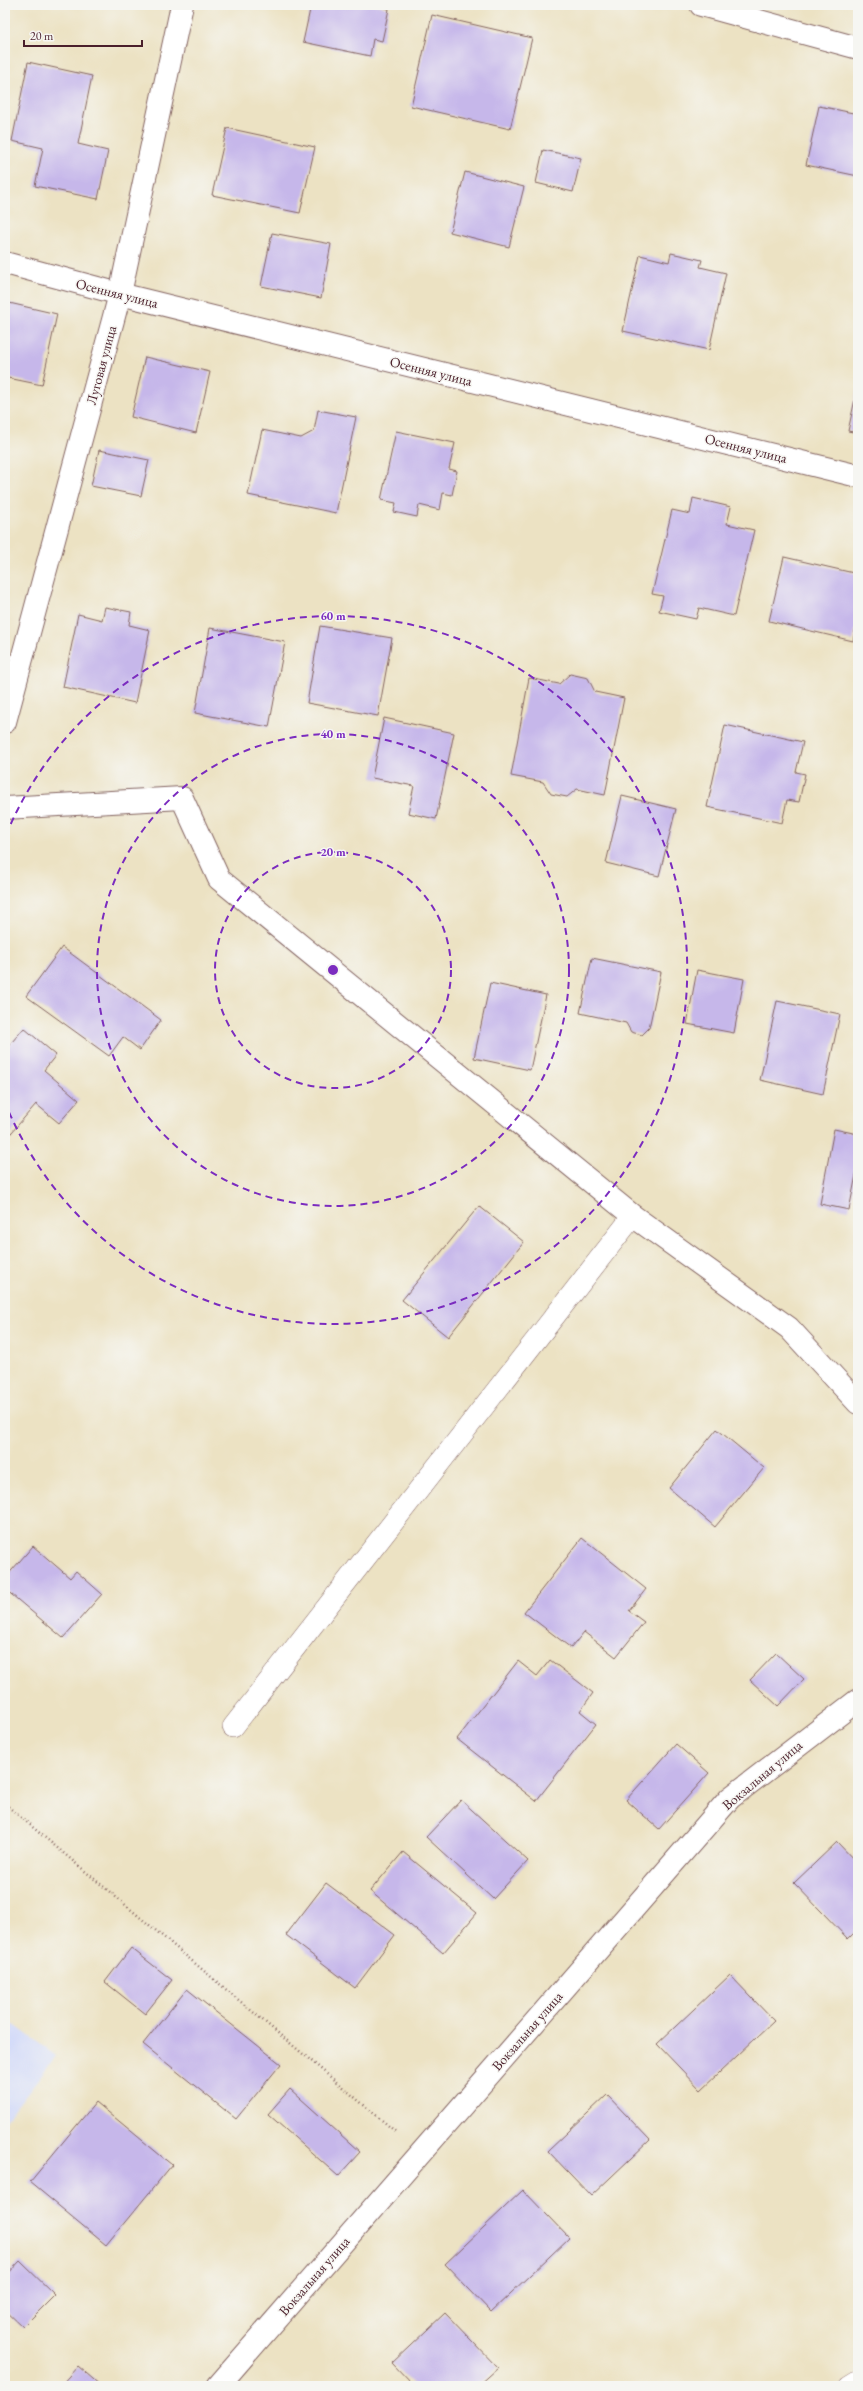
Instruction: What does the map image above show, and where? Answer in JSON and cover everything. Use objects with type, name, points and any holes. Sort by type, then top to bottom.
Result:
[{"type":"street","name":"Луговая улица","points":[[5,722],[120,294],[182,5]]},
{"type":"street","points":[[701,5],[858,48]]},
{"type":"street","name":"Осенняя улица","points":[[5,263],[120,294],[858,476]]},
{"type":"street","points":[[5,808],[182,798],[219,879],[633,1216],[789,1328],[858,1403]]},
{"type":"street","name":"Вокзальная улица","points":[[218,2386],[730,1798],[858,1700]]},
{"type":"lane","points":[[233,1727],[633,1216]]},
{"type":"lane","points":[[850,2386],[858,2381]]},
{"type":"path","points":[[5,1804],[420,2153]]},
{"type":"shaded area","points":[[5,2018],[56,2056],[5,2121]]},
{"type":"building","points":[[311,5],[379,5],[389,9],[382,41],[373,39],[370,56],[303,42]]},
{"type":"building","points":[[432,15],[532,38],[510,129],[411,106]]},
{"type":"building","points":[[28,62],[92,76],[78,144],[108,151],[98,199],[35,186],[43,148],[12,141]]},
{"type":"building","points":[[819,106],[858,114],[858,176],[806,165]]},
{"type":"building","points":[[227,128],[315,147],[300,213],[212,195]]},
{"type":"building","points":[[543,150],[581,158],[573,192],[536,183]]},
{"type":"building","points":[[465,172],[524,187],[509,247],[450,232]]},
{"type":"building","points":[[272,233],[331,244],[321,298],[261,286]]},
{"type":"building","points":[[671,253],[702,260],[700,267],[726,273],[709,350],[623,331],[640,255],[669,262]]},
{"type":"building","points":[[5,302],[57,314],[42,385],[8,378],[5,390]]},
{"type":"building","points":[[145,357],[210,372],[196,433],[131,417]]},
{"type":"building","points":[[858,390],[858,433],[848,431]]},
{"type":"building","points":[[318,410],[356,417],[336,513],[248,495],[262,430],[301,438],[314,431]]},
{"type":"building","points":[[396,431],[455,443],[449,469],[457,471],[452,495],[443,493],[440,510],[419,505],[417,517],[394,512],[396,503],[381,500]]},
{"type":"building","points":[[99,450],[149,460],[141,496],[91,486]]},
{"type":"building","points":[[693,498],[731,507],[727,524],[754,530],[734,616],[699,608],[696,619],[659,611],[663,596],[652,594],[672,510],[690,514]]},
{"type":"building","points":[[784,557],[858,574],[858,618],[853,641],[769,621]]},
{"type":"building","points":[[105,607],[131,612],[129,625],[150,630],[135,703],[63,687],[78,614],[102,620]]},
{"type":"building","points":[[320,626],[392,638],[378,716],[307,703]]},
{"type":"building","points":[[210,628],[285,642],[269,727],[195,713]]},
{"type":"building","points":[[570,674],[588,678],[595,692],[624,698],[605,795],[577,789],[567,797],[551,794],[543,782],[511,776],[529,678],[559,684]]},
{"type":"building","points":[[384,718],[454,733],[436,819],[408,813],[414,786],[372,778]]},
{"type":"building","points":[[725,725],[803,742],[796,772],[805,774],[799,802],[787,800],[782,823],[707,807]]},
{"type":"building","points":[[622,796],[676,809],[659,876],[606,863]]},
{"type":"building","points":[[62,947],[161,1020],[140,1050],[123,1037],[109,1056],[26,996]]},
{"type":"building","points":[[592,958],[661,972],[649,1028],[642,1035],[631,1032],[626,1023],[580,1013]]},
{"type":"building","points":[[697,970],[744,979],[734,1033],[687,1024]]},
{"type":"building","points":[[490,983],[546,995],[530,1070],[474,1058]]},
{"type":"building","points":[[777,1001],[840,1014],[823,1094],[760,1080]]},
{"type":"building","points":[[24,1028],[56,1055],[44,1070],[79,1100],[59,1123],[36,1104],[6,1139],[5,1050]]},
{"type":"building","points":[[834,1129],[858,1134],[858,1165],[849,1210],[820,1204]]},
{"type":"building","points":[[479,1206],[524,1242],[448,1337],[402,1300]]},
{"type":"building","points":[[717,1429],[764,1468],[715,1527],[669,1488]]},
{"type":"building","points":[[582,1538],[646,1589],[629,1611],[644,1622],[616,1657],[584,1632],[571,1648],[524,1612]]},
{"type":"building","points":[[33,1546],[70,1578],[76,1571],[102,1594],[63,1638],[5,1589],[5,1578]]},
{"type":"building","points":[[776,1653],[804,1679],[778,1706],[750,1680]]},
{"type":"building","points":[[550,1660],[593,1693],[580,1711],[596,1724],[536,1801],[457,1739],[518,1661],[537,1676]]},
{"type":"building","points":[[676,1744],[709,1773],[659,1829],[626,1800]]},
{"type":"building","points":[[461,1800],[528,1861],[493,1899],[426,1837]]},
{"type":"building","points":[[837,1842],[858,1864],[858,1929],[848,1939],[794,1883]]},
{"type":"building","points":[[403,1852],[477,1913],[443,1953],[370,1891]]},
{"type":"building","points":[[326,1883],[395,1935],[355,1988],[286,1935]]},
{"type":"building","points":[[131,1948],[172,1980],[145,2014],[105,1982]]},
{"type":"building","points":[[730,1975],[774,2021],[701,2090],[657,2044]]},
{"type":"building","points":[[187,1989],[281,2064],[236,2119],[143,2044]]},
{"type":"building","points":[[290,2089],[360,2152],[338,2176],[268,2114]]},
{"type":"building","points":[[607,2095],[650,2140],[591,2196],[548,2151]]},
{"type":"building","points":[[96,2102],[172,2165],[106,2245],[30,2182]]},
{"type":"building","points":[[523,2190],[569,2238],[491,2312],[445,2264]]},
{"type":"building","points":[[20,2261],[55,2295],[23,2327],[5,2310],[5,2277]]},
{"type":"building","points":[[445,2313],[498,2368],[478,2386],[414,2386],[392,2363]]},
{"type":"building","points":[[78,2366],[101,2386],[60,2386]]}]
